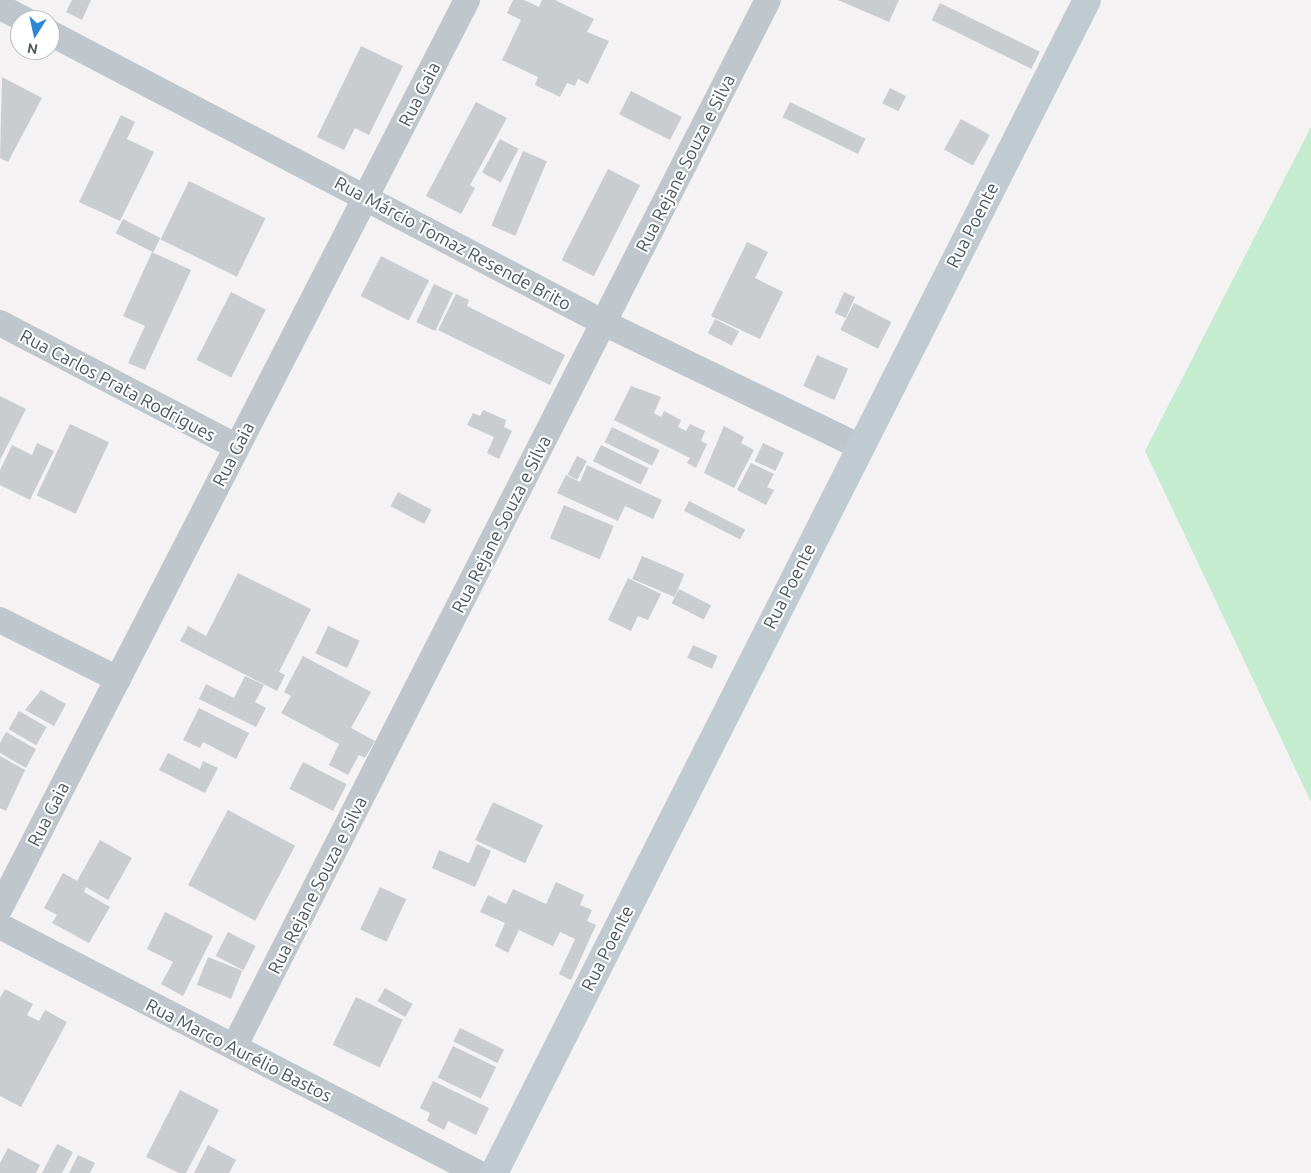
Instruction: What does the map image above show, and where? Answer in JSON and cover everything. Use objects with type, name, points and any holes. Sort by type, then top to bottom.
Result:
[{"type":"street","name":"Rua Gaia","points":[[0,908],[467,0]]},
{"type":"street","name":"Rua Rejane Souza e Silva","points":[[234,1048],[768,0]]},
{"type":"street","name":"Rua Poente","points":[[494,1173],[859,446],[1087,0]]},
{"type":"street","name":"Rua Márcio Tomaz Resende Brito","points":[[60,38],[604,323],[859,446]]},
{"type":"street","name":"Rua Carlos Prata Rodrigues","points":[[0,323],[237,447]]},
{"type":"street","points":[[0,620],[118,679]]},
{"type":"street","name":"Rua Marco Aurélio Bastos","points":[[0,926],[478,1173]]},
{"type":"green space","points":[[1311,127],[1311,802],[1145,451]]},
{"type":"building","points":[[72,0],[91,0],[82,20],[66,12]]},
{"type":"building","points":[[513,0],[524,0],[539,7],[542,0],[555,0],[594,19],[587,32],[609,41],[588,84],[578,79],[575,86],[567,83],[560,97],[535,85],[538,77],[502,60],[521,20],[507,13]]},
{"type":"building","points":[[838,0],[899,0],[889,22]]},
{"type":"building","points":[[940,3],[1040,52],[1031,69],[932,20]]},
{"type":"building","points":[[361,46],[403,66],[369,135],[355,128],[344,150],[317,137]]},
{"type":"building","points":[[2,77],[42,98],[8,162],[0,158]]},
{"type":"building","points":[[890,88],[906,96],[898,111],[882,103]]},
{"type":"building","points":[[631,91],[682,117],[670,140],[619,114]]},
{"type":"building","points":[[476,102],[507,118],[470,185],[475,188],[461,214],[426,196]]},
{"type":"building","points":[[790,102],[865,139],[858,154],[783,117]]},
{"type":"building","points":[[121,115],[135,122],[127,139],[154,152],[120,221],[79,202]]},
{"type":"building","points":[[961,119],[990,135],[973,166],[944,150]]},
{"type":"building","points":[[500,139],[519,149],[501,182],[482,173]]},
{"type":"building","points":[[523,151],[547,161],[515,236],[491,226]]},
{"type":"building","points":[[608,169],[640,185],[594,276],[562,260]]},
{"type":"building","points":[[189,181],[265,218],[237,277],[161,239]]},
{"type":"building","points":[[123,219],[160,238],[153,252],[116,233]]},
{"type":"building","points":[[747,242],[768,252],[755,278],[783,292],[760,339],[711,316]]},
{"type":"building","points":[[152,252],[191,270],[145,370],[128,363],[145,326],[123,316]]},
{"type":"building","points":[[381,256],[429,281],[409,321],[361,296]]},
{"type":"building","points":[[434,284],[453,293],[435,331],[416,322]]},
{"type":"building","points":[[231,292],[266,310],[231,377],[196,360]]},
{"type":"building","points":[[844,292],[855,297],[846,318],[835,313]]},
{"type":"building","points":[[456,294],[469,300],[467,306],[565,355],[550,385],[438,330]]},
{"type":"building","points":[[854,303],[891,322],[878,349],[840,330]]},
{"type":"building","points":[[715,319],[739,331],[732,346],[708,333]]},
{"type":"building","points":[[817,355],[848,369],[834,400],[803,386]]},
{"type":"building","points":[[631,386],[661,397],[654,413],[661,417],[664,411],[681,420],[678,427],[686,431],[690,424],[705,431],[701,441],[707,444],[696,468],[687,463],[690,458],[614,420]]},
{"type":"building","points":[[0,396],[26,409],[0,460]]},
{"type":"building","points":[[483,410],[506,420],[504,427],[512,431],[499,459],[487,453],[494,437],[467,425],[473,413],[480,416]]},
{"type":"building","points":[[70,424],[109,442],[76,514],[37,496]]},
{"type":"building","points":[[724,426],[744,437],[741,443],[754,450],[734,488],[704,473]]},
{"type":"building","points":[[612,427],[660,450],[652,466],[605,442]]},
{"type":"building","points":[[37,443],[54,451],[30,500],[0,485],[0,470],[12,445],[32,455]]},
{"type":"building","points":[[763,443],[784,453],[775,471],[755,461]]},
{"type":"building","points":[[601,445],[649,468],[641,484],[593,461]]},
{"type":"building","points":[[577,456],[587,461],[577,480],[567,475]]},
{"type":"building","points":[[751,463],[774,474],[767,487],[774,490],[766,505],[737,490]]},
{"type":"building","points":[[587,465],[662,500],[653,519],[625,506],[618,521],[557,493],[566,475],[580,482]]},
{"type":"building","points":[[398,492],[432,510],[424,524],[390,506]]},
{"type":"building","points":[[689,501],[745,530],[740,539],[684,511]]},
{"type":"building","points":[[564,505],[614,526],[600,559],[550,538]]},
{"type":"building","points":[[642,556],[684,574],[675,597],[632,579]]},
{"type":"building","points":[[238,573],[311,609],[279,672],[285,675],[277,691],[180,641],[188,626],[206,636]]},
{"type":"building","points":[[628,578],[661,594],[648,620],[638,616],[631,631],[608,620]]},
{"type":"building","points":[[679,589],[711,605],[704,620],[672,603]]},
{"type":"building","points":[[328,626],[360,641],[347,668],[315,653]]},
{"type":"building","points":[[693,645],[718,656],[712,669],[687,658]]},
{"type":"building","points":[[303,656],[371,692],[351,728],[375,741],[365,758],[359,755],[348,775],[329,765],[339,744],[281,713],[291,696],[284,692]]},
{"type":"building","points":[[245,676],[264,685],[255,702],[266,708],[256,727],[199,699],[206,684],[234,698]]},
{"type":"building","points":[[41,690],[66,704],[54,726],[25,710]]},
{"type":"building","points":[[199,708],[249,733],[236,759],[203,742],[200,748],[183,740]]},
{"type":"building","points":[[19,711],[47,727],[36,745],[8,729]]},
{"type":"building","points":[[6,732],[36,749],[26,768],[0,753],[0,743]]},
{"type":"building","points":[[168,753],[200,769],[203,761],[218,768],[205,793],[159,770]]},
{"type":"building","points":[[0,756],[25,770],[6,811],[0,808]]},
{"type":"building","points":[[303,762],[347,784],[333,811],[289,789]]},
{"type":"building","points":[[493,802],[543,825],[525,863],[475,840]]},
{"type":"building","points":[[228,810],[295,846],[255,921],[188,885]]},
{"type":"building","points":[[100,840],[132,858],[108,900],[86,887],[84,892],[110,907],[89,943],[52,923],[57,915],[44,908],[63,873],[77,881]]},
{"type":"building","points":[[477,844],[491,851],[475,887],[432,868],[439,850],[469,863]]},
{"type":"building","points":[[556,882],[584,895],[580,905],[592,910],[587,921],[596,925],[571,980],[559,974],[575,939],[560,932],[553,946],[519,930],[508,953],[495,946],[505,923],[480,912],[488,895],[506,904],[513,889],[546,904]]},
{"type":"building","points":[[380,887],[406,899],[386,942],[360,930]]},
{"type":"building","points":[[165,912],[213,936],[183,996],[161,984],[173,962],[147,949]]},
{"type":"building","points":[[228,932],[256,946],[243,970],[216,956]]},
{"type":"building","points":[[208,957],[242,971],[231,999],[197,985]]},
{"type":"building","points":[[385,988],[413,1004],[405,1017],[378,1001]]},
{"type":"building","points":[[5,989],[33,1004],[27,1015],[39,1021],[45,1010],[67,1022],[21,1107],[0,1096],[0,998]]},
{"type":"building","points":[[356,997],[403,1020],[380,1067],[333,1045]]},
{"type":"building","points":[[460,1028],[504,1049],[497,1063],[453,1041]]},
{"type":"building","points":[[453,1046],[496,1067],[481,1098],[438,1077]]},
{"type":"building","points":[[433,1081],[489,1108],[476,1135],[448,1121],[444,1130],[427,1121],[430,1113],[420,1108]]},
{"type":"building","points":[[180,1090],[219,1110],[186,1173],[179,1173],[146,1157]]},
{"type":"building","points":[[57,1144],[73,1152],[62,1173],[42,1173]]},
{"type":"building","points":[[208,1145],[236,1160],[229,1173],[194,1173]]},
{"type":"building","points":[[8,1148],[40,1165],[36,1173],[0,1173],[0,1163]]},
{"type":"building","points":[[78,1155],[95,1163],[90,1173],[69,1173]]}]
